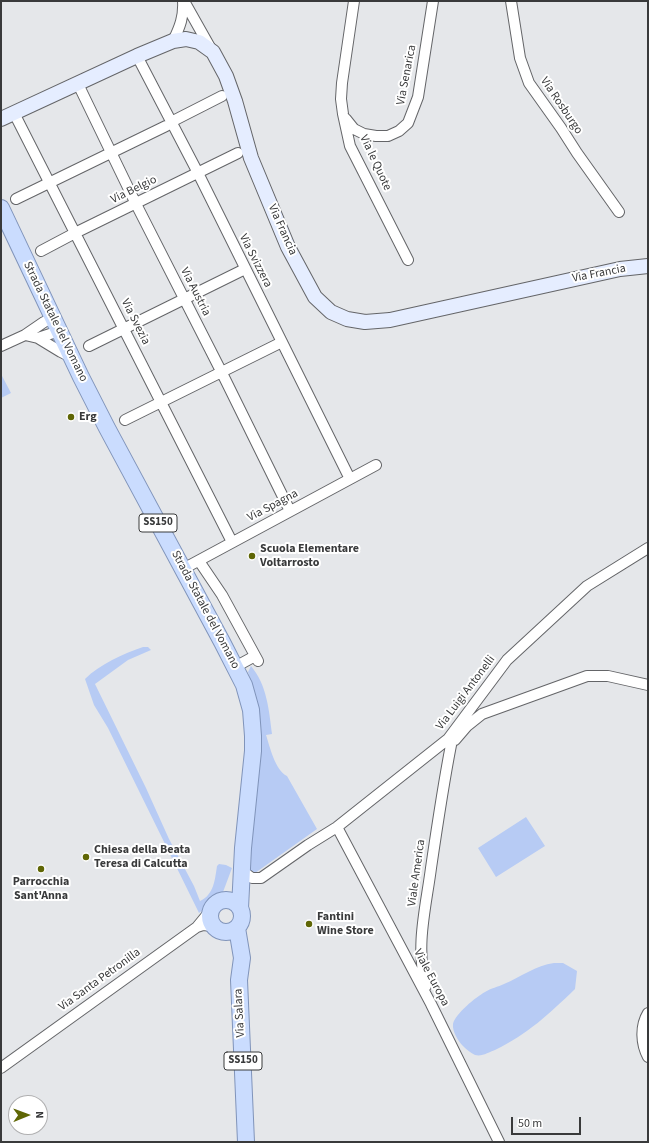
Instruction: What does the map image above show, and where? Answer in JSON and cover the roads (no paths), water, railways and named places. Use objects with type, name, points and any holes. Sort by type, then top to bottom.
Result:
[{"type":"main road","name":"Via Francia","points":[[180,40],[199,42],[213,52],[226,76],[235,101],[251,158],[288,247],[315,297],[330,312],[347,319],[365,322],[390,320],[620,268],[648,266]]},
{"type":"main road","points":[[5,118],[136,56],[180,40]]},
{"type":"main road","name":"Strada Statale del Vomano","points":[[1,208],[71,357],[107,428],[235,667],[248,699],[251,710],[253,751],[241,875],[240,908]]},
{"type":"main road","name":"Strada Statale del Vomano","points":[[226,900],[231,895],[241,875]]},
{"type":"main road","points":[[226,900],[232,901],[240,908],[242,918],[217,928],[210,916],[211,910],[217,902],[226,900]]},
{"type":"main road","name":"Via Salara","points":[[217,928],[242,958],[239,980],[246,1142]]},
{"type":"street","points":[[184,1],[184,13],[181,25],[180,40],[191,35],[194,26],[194,18]]},
{"type":"street","points":[[184,1],[213,52]]},
{"type":"street","name":"Via le Quote","points":[[354,1],[342,82],[341,99],[343,114],[350,146],[408,260]]},
{"type":"street","name":"Via Senarica","points":[[343,114],[354,129],[364,134],[376,136],[388,136],[399,131],[408,123],[418,97],[433,1]]},
{"type":"street","name":"Via Rosburgo","points":[[511,1],[520,58],[529,83],[561,128],[576,153],[620,212]]},
{"type":"street","name":"Via Svizzera","points":[[136,56],[168,124],[198,173],[350,479]]},
{"type":"street","name":"Via Austria","points":[[78,84],[136,204],[290,511]]},
{"type":"street","points":[[16,199],[111,153],[222,96]]},
{"type":"street","name":"Via Svezia","points":[[5,118],[50,182],[232,542]]},
{"type":"street","name":"Via Belgio","points":[[41,251],[238,153]]},
{"type":"street","points":[[89,346],[245,269]]},
{"type":"street","points":[[1,346],[25,335],[44,322],[56,325]]},
{"type":"street","points":[[38,338],[56,325]]},
{"type":"street","points":[[25,335],[38,338],[71,357]]},
{"type":"street","points":[[125,420],[282,342]]},
{"type":"street","name":"Via Spagna","points":[[183,569],[376,465]]},
{"type":"street","name":"Via Luigi Antonelli","points":[[241,875],[252,878],[261,878],[308,844],[337,827],[450,742],[507,660],[587,586],[648,548]]},
{"type":"street","points":[[198,561],[222,595],[257,659],[235,667]]},
{"type":"street","name":"Viale America","points":[[431,1004],[422,972],[421,940],[450,742],[482,714],[587,676],[608,676],[648,685]]},
{"type":"street","name":"Viale Europa","points":[[337,827],[431,1004],[500,1142]]},
{"type":"street","name":"Via Santa Petronilla","points":[[1,1068],[217,928]]},
{"type":"street","points":[[648,1013],[642,1033],[644,1048],[648,1057]]},
{"type":"place","name":"Erg","points":[[71,417]]},
{"type":"place","name":"Scuola Elementare Voltarrosto","points":[[252,556]]},
{"type":"place","name":"Chiesa della Beata Teresa di Calcutta","points":[[86,857]]},
{"type":"place","name":"Parrocchia Sant'Anna","points":[[41,869]]},
{"type":"place","name":"Fantini Wine Store","points":[[309,924]]}]
